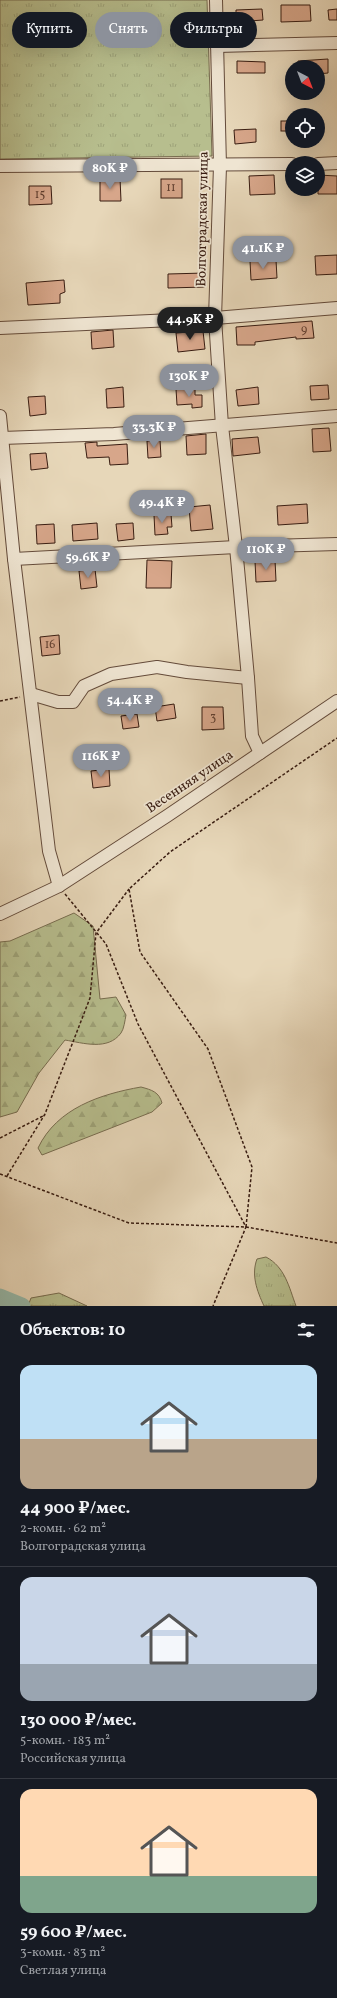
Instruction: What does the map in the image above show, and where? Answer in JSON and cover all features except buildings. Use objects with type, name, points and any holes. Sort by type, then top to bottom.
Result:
[{"type":"street","name":"Волгоградская улица","points":[[216,0],[216,12]]},
{"type":"street","points":[[257,45],[337,43]]},
{"type":"street","name":"Волгоградская улица","points":[[217,48],[220,166],[215,318],[222,426],[236,547],[252,736],[260,753]]},
{"type":"street","points":[[325,164],[337,163]]},
{"type":"street","points":[[0,166],[220,166],[285,164]]},
{"type":"street","points":[[0,328],[215,318],[337,308]]},
{"type":"street","points":[[0,416],[14,559],[49,851],[59,886]]},
{"type":"street","points":[[2,438],[114,434],[337,416]]},
{"type":"street","points":[[14,559],[236,547],[337,544]]},
{"type":"street","points":[[31,694],[58,702],[73,702],[84,686],[111,674],[157,667],[187,672],[248,678]]},
{"type":"street","name":"Весенняя улица","points":[[0,914],[59,886],[167,816],[337,700]]},
{"type":"path","points":[[0,701],[31,694]]},
{"type":"path","points":[[7,1176],[45,1114],[90,998],[96,933],[129,889],[170,852],[337,738]]},
{"type":"path","points":[[59,886],[106,944],[138,1024],[246,1227]]},
{"type":"path","points":[[129,889],[140,952],[208,1049],[252,1167],[246,1227],[213,1306]]},
{"type":"path","points":[[0,1138],[45,1114]]},
{"type":"path","points":[[0,1174],[129,1223],[246,1227],[337,1243]]},
{"type":"green space","points":[[0,0],[207,0],[207,12],[170,12],[170,48],[209,48],[212,156],[0,159]]},
{"type":"green space","points":[[74,913],[93,926],[100,999],[116,997],[126,1015],[123,1029],[116,1039],[102,1044],[87,1044],[65,1040],[39,1073],[17,1112],[0,1117],[0,942],[10,941]]},
{"type":"green space","points":[[141,1087],[154,1092],[161,1099],[162,1103],[152,1112],[42,1155],[38,1148],[46,1134],[68,1113],[96,1099]]},
{"type":"green space","points":[[266,1257],[278,1266],[286,1278],[296,1306],[264,1306],[257,1289],[255,1265],[257,1259]]},
{"type":"green space","points":[[59,1293],[87,1306],[28,1306],[31,1298]]},
{"type":"waterway","points":[[0,1297],[22,1306]]}]
